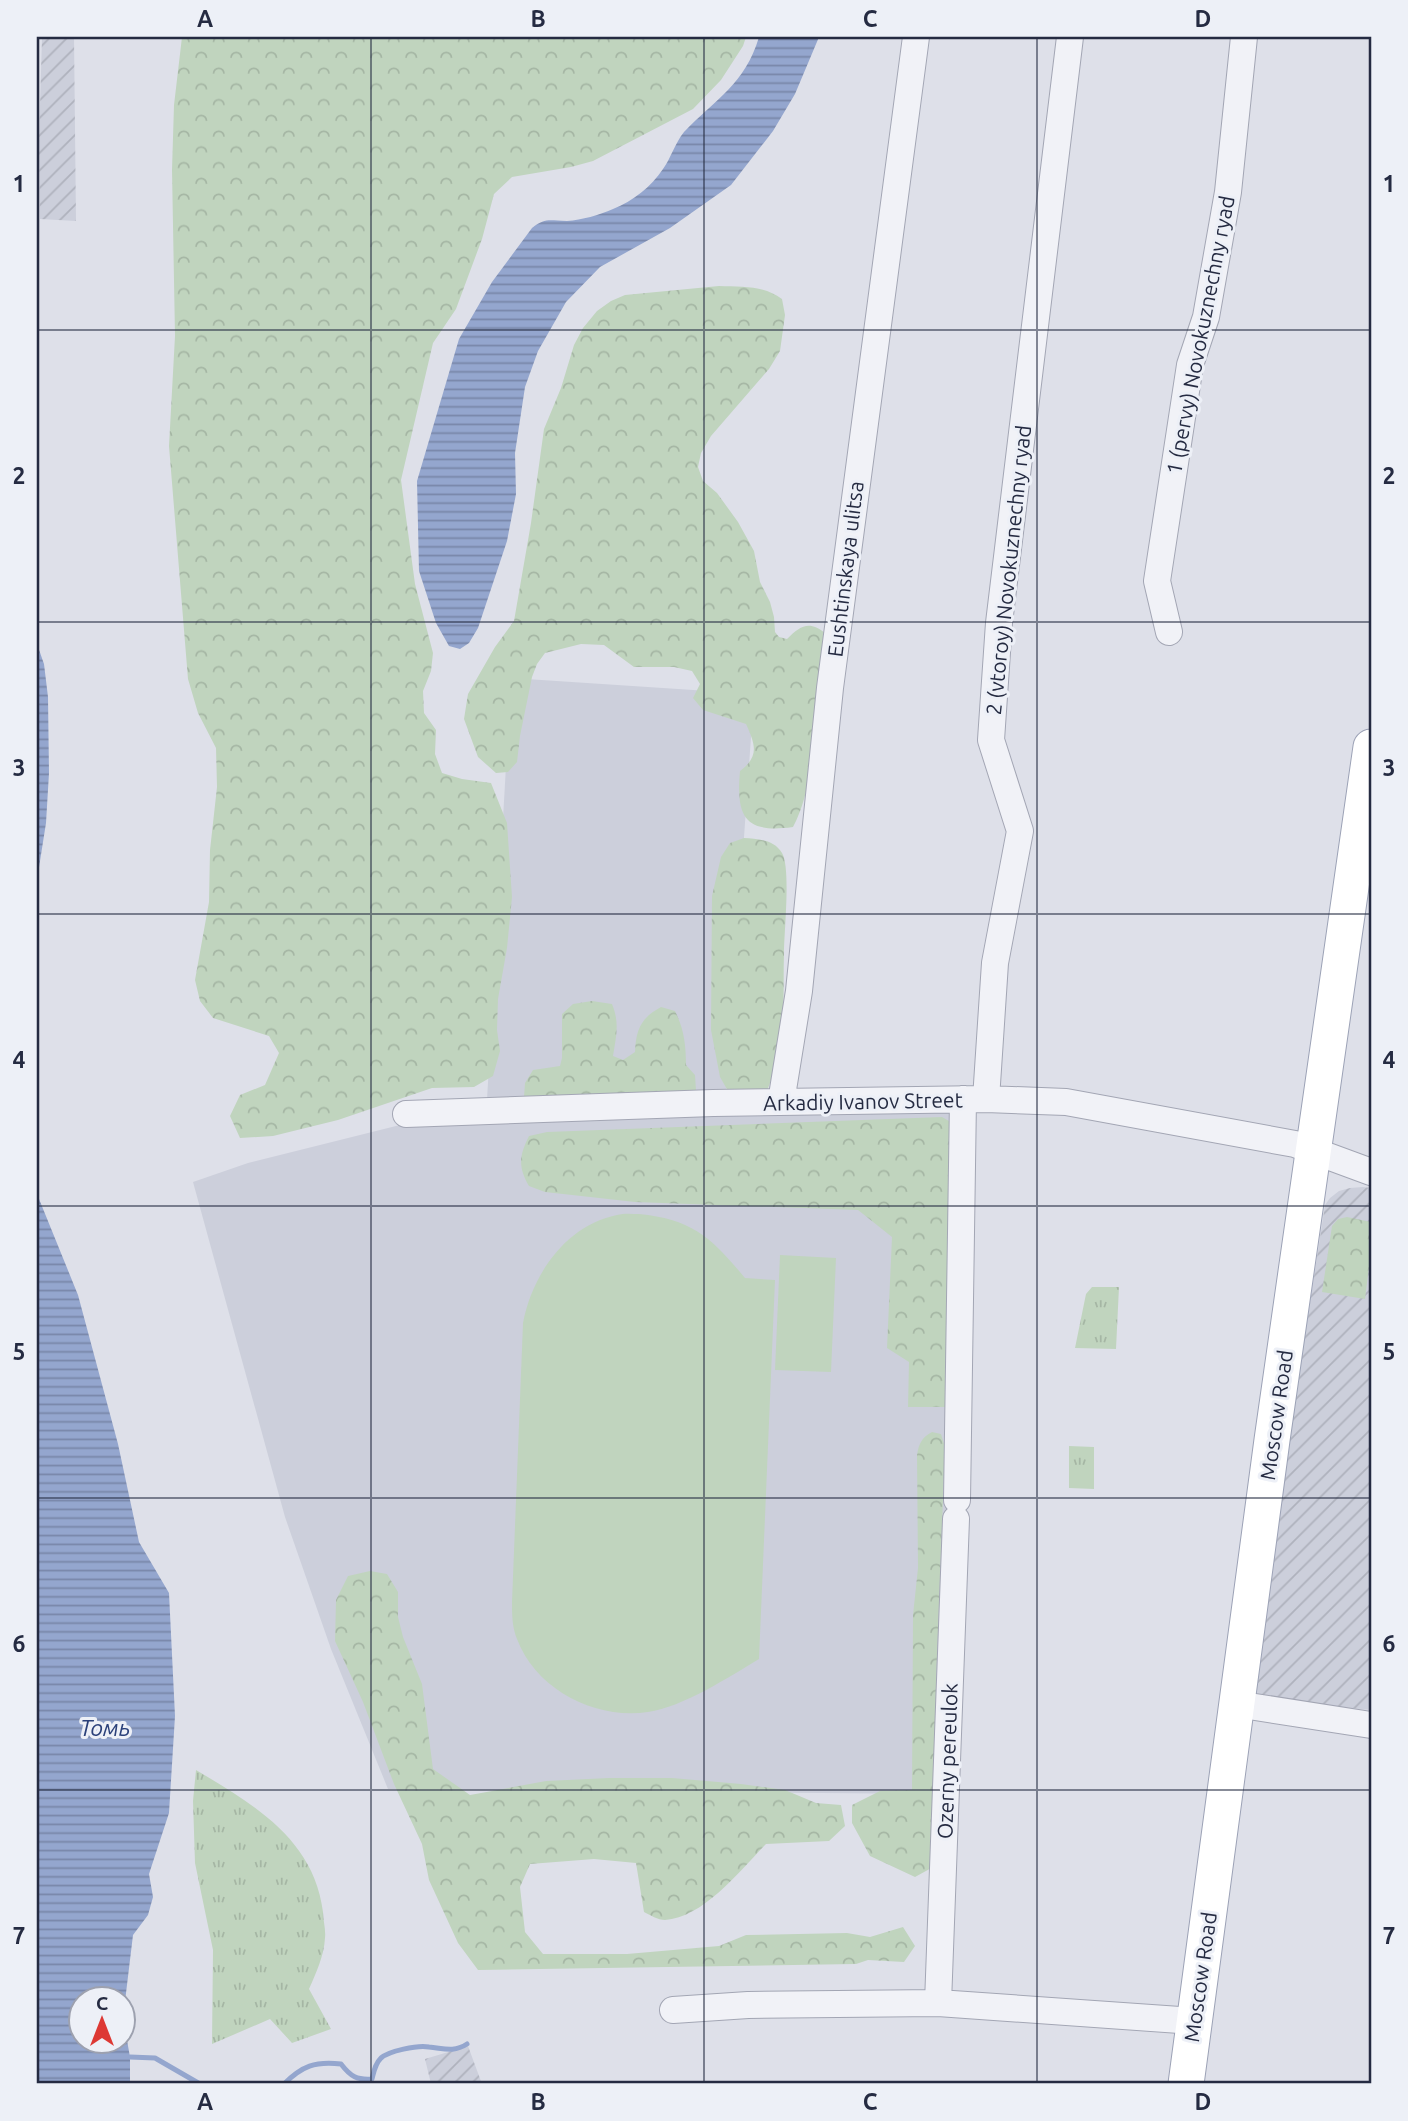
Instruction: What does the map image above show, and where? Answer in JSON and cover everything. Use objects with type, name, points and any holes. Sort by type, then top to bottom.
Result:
[{"type":"main road","name":"Moscow Road","points":[[1186,2084],[1279,1391],[1371,747]]},
{"type":"street","name":"Eushtinskaya ulitsa","points":[[782,1102],[799,991],[830,688],[916,37]]},
{"type":"street","name":"2 (vtoroy) Novokuznechny ryad","points":[[975,1099],[995,963],[1020,831],[991,740],[998,636],[1070,37]]},
{"type":"street","name":"1 (pervy) Novokuznechny ryad","points":[[1169,632],[1157,581],[1190,365],[1206,317],[1228,192],[1244,37]]},
{"type":"street","name":"Arkadiy Ivanov Street","points":[[406,1114],[699,1103],[975,1099],[1066,1102],[1295,1144],[1371,1172]]},
{"type":"street","name":"Ozerny pereulok","points":[[938,2003],[975,1099]]},
{"type":"street","points":[[1236,1704],[1371,1725]]},
{"type":"street","points":[[673,2010],[748,2005],[938,2003],[1194,2021]]},
{"type":"shaded area","points":[[42,37],[74,37],[76,221],[40,219]]},
{"type":"shaded area","points":[[511,678],[754,694],[726,1095],[487,1100]]},
{"type":"shaded area","points":[[957,1108],[940,1794],[388,1789],[331,1649],[285,1517],[193,1182],[248,1163],[396,1126],[446,1121]]},
{"type":"shaded area","points":[[1371,1188],[1371,1710],[1250,1694],[1325,1205],[1339,1191]]},
{"type":"shaded area","points":[[468,2046],[482,2084],[431,2084],[425,2059]]},
{"type":"green space","points":[[182,37],[746,37],[721,80],[693,109],[593,161],[512,177],[494,194],[482,239],[456,309],[433,343],[401,480],[415,584],[433,653],[431,671],[423,691],[424,713],[436,730],[435,754],[442,773],[491,783],[507,823],[512,897],[498,999],[497,1030],[500,1051],[493,1076],[474,1087],[432,1088],[338,1120],[273,1136],[240,1138],[230,1116],[240,1095],[265,1085],[279,1053],[269,1036],[213,1018],[200,1001],[195,980],[209,902],[210,850],[217,787],[216,748],[198,713],[188,679],[169,446],[175,336],[172,170],[174,105]]},
{"type":"green space","points":[[719,286],[752,288],[775,294],[782,299],[785,315],[780,351],[769,369],[711,436],[701,453],[698,467],[703,481],[717,493],[738,522],[754,551],[760,582],[774,617],[775,632],[779,637],[787,639],[805,626],[825,633],[813,760],[808,785],[793,827],[763,828],[747,818],[740,800],[740,771],[753,755],[752,738],[746,724],[703,710],[693,698],[700,684],[692,671],[674,667],[634,667],[604,645],[581,644],[545,653],[532,677],[517,762],[508,772],[496,773],[478,757],[464,719],[468,694],[495,647],[514,621],[544,429],[561,388],[574,345],[583,328],[597,311],[625,295]]},
{"type":"green space","points":[[744,838],[765,841],[779,848],[785,861],[786,872],[782,1020],[776,1060],[767,1091],[728,1091],[720,1077],[711,1030],[712,896],[721,857],[730,843]]},
{"type":"green space","points":[[592,1001],[612,1004],[617,1024],[613,1056],[623,1060],[635,1052],[638,1031],[649,1015],[661,1007],[675,1011],[684,1037],[686,1065],[695,1075],[696,1090],[687,1098],[524,1097],[525,1083],[533,1070],[560,1066],[562,1014],[573,1004]]},
{"type":"green space","points":[[942,1117],[949,1121],[953,1131],[945,1407],[908,1407],[909,1362],[887,1348],[892,1237],[858,1210],[635,1202],[545,1192],[529,1186],[522,1167],[523,1150],[529,1136],[547,1132]]},
{"type":"green space","points":[[620,1214],[639,1214],[673,1220],[700,1233],[722,1252],[745,1278],[775,1280],[759,1659],[676,1704],[648,1712],[628,1713],[608,1711],[570,1698],[538,1673],[517,1639],[512,1602],[523,1323],[528,1305],[543,1270],[567,1241],[582,1229],[599,1221]]},
{"type":"green space","points":[[1347,1217],[1371,1222],[1371,1251],[1365,1299],[1322,1292],[1332,1226],[1338,1219]]},
{"type":"green space","points":[[780,1255],[836,1258],[831,1372],[775,1370]]},
{"type":"green space","points":[[1092,1287],[1119,1287],[1116,1349],[1075,1348],[1086,1294]]},
{"type":"green space","points":[[932,1432],[941,1434],[945,1447],[936,1684],[935,1866],[915,1877],[870,1856],[852,1823],[852,1805],[880,1791],[912,1790],[913,1615],[918,1568],[917,1455],[921,1442]]},
{"type":"green space","points":[[1069,1446],[1094,1447],[1094,1489],[1069,1488]]},
{"type":"green space","points":[[370,1571],[387,1574],[398,1592],[398,1617],[403,1637],[422,1684],[433,1769],[470,1795],[546,1781],[672,1778],[785,1790],[816,1803],[841,1805],[845,1826],[829,1841],[766,1844],[707,1902],[679,1917],[665,1920],[644,1912],[636,1863],[594,1859],[530,1864],[520,1887],[525,1932],[543,1954],[627,1954],[719,1946],[746,1935],[847,1933],[870,1937],[903,1927],[915,1946],[904,1962],[868,1960],[856,1964],[478,1970],[458,1943],[429,1880],[422,1844],[394,1784],[363,1702],[335,1641],[336,1600],[348,1576]]},
{"type":"green space","points":[[196,1770],[239,1796],[278,1826],[307,1864],[317,1886],[325,1935],[321,1958],[309,1989],[331,2029],[292,2043],[270,2019],[212,2044],[213,1950],[195,1863],[193,1801]]},
{"type":"water","points":[[759,37],[819,37],[795,94],[773,131],[731,185],[670,228],[600,267],[566,302],[538,351],[525,387],[515,453],[516,494],[507,541],[478,628],[469,643],[460,649],[449,646],[436,623],[419,571],[417,481],[459,339],[492,282],[532,228],[545,221],[579,220],[608,211],[634,198],[653,182],[684,132],[738,79]]},
{"type":"water","points":[[37,644],[44,664],[48,697],[49,773],[46,823],[37,880]]},
{"type":"water","name":"Томь","points":[[37,1194],[78,1295],[118,1444],[139,1542],[169,1593],[175,1716],[169,1813],[149,1874],[153,1897],[148,1915],[133,1935],[127,1984],[66,1984],[66,2054],[129,2054],[130,2084],[37,2084]]},
{"type":"waterway","points":[[284,2084],[303,2069],[324,2063],[341,2064],[355,2077],[372,2079],[379,2060],[390,2053],[418,2047],[453,2049],[467,2044]]},
{"type":"waterway","points":[[130,2057],[155,2058],[200,2084]]}]
